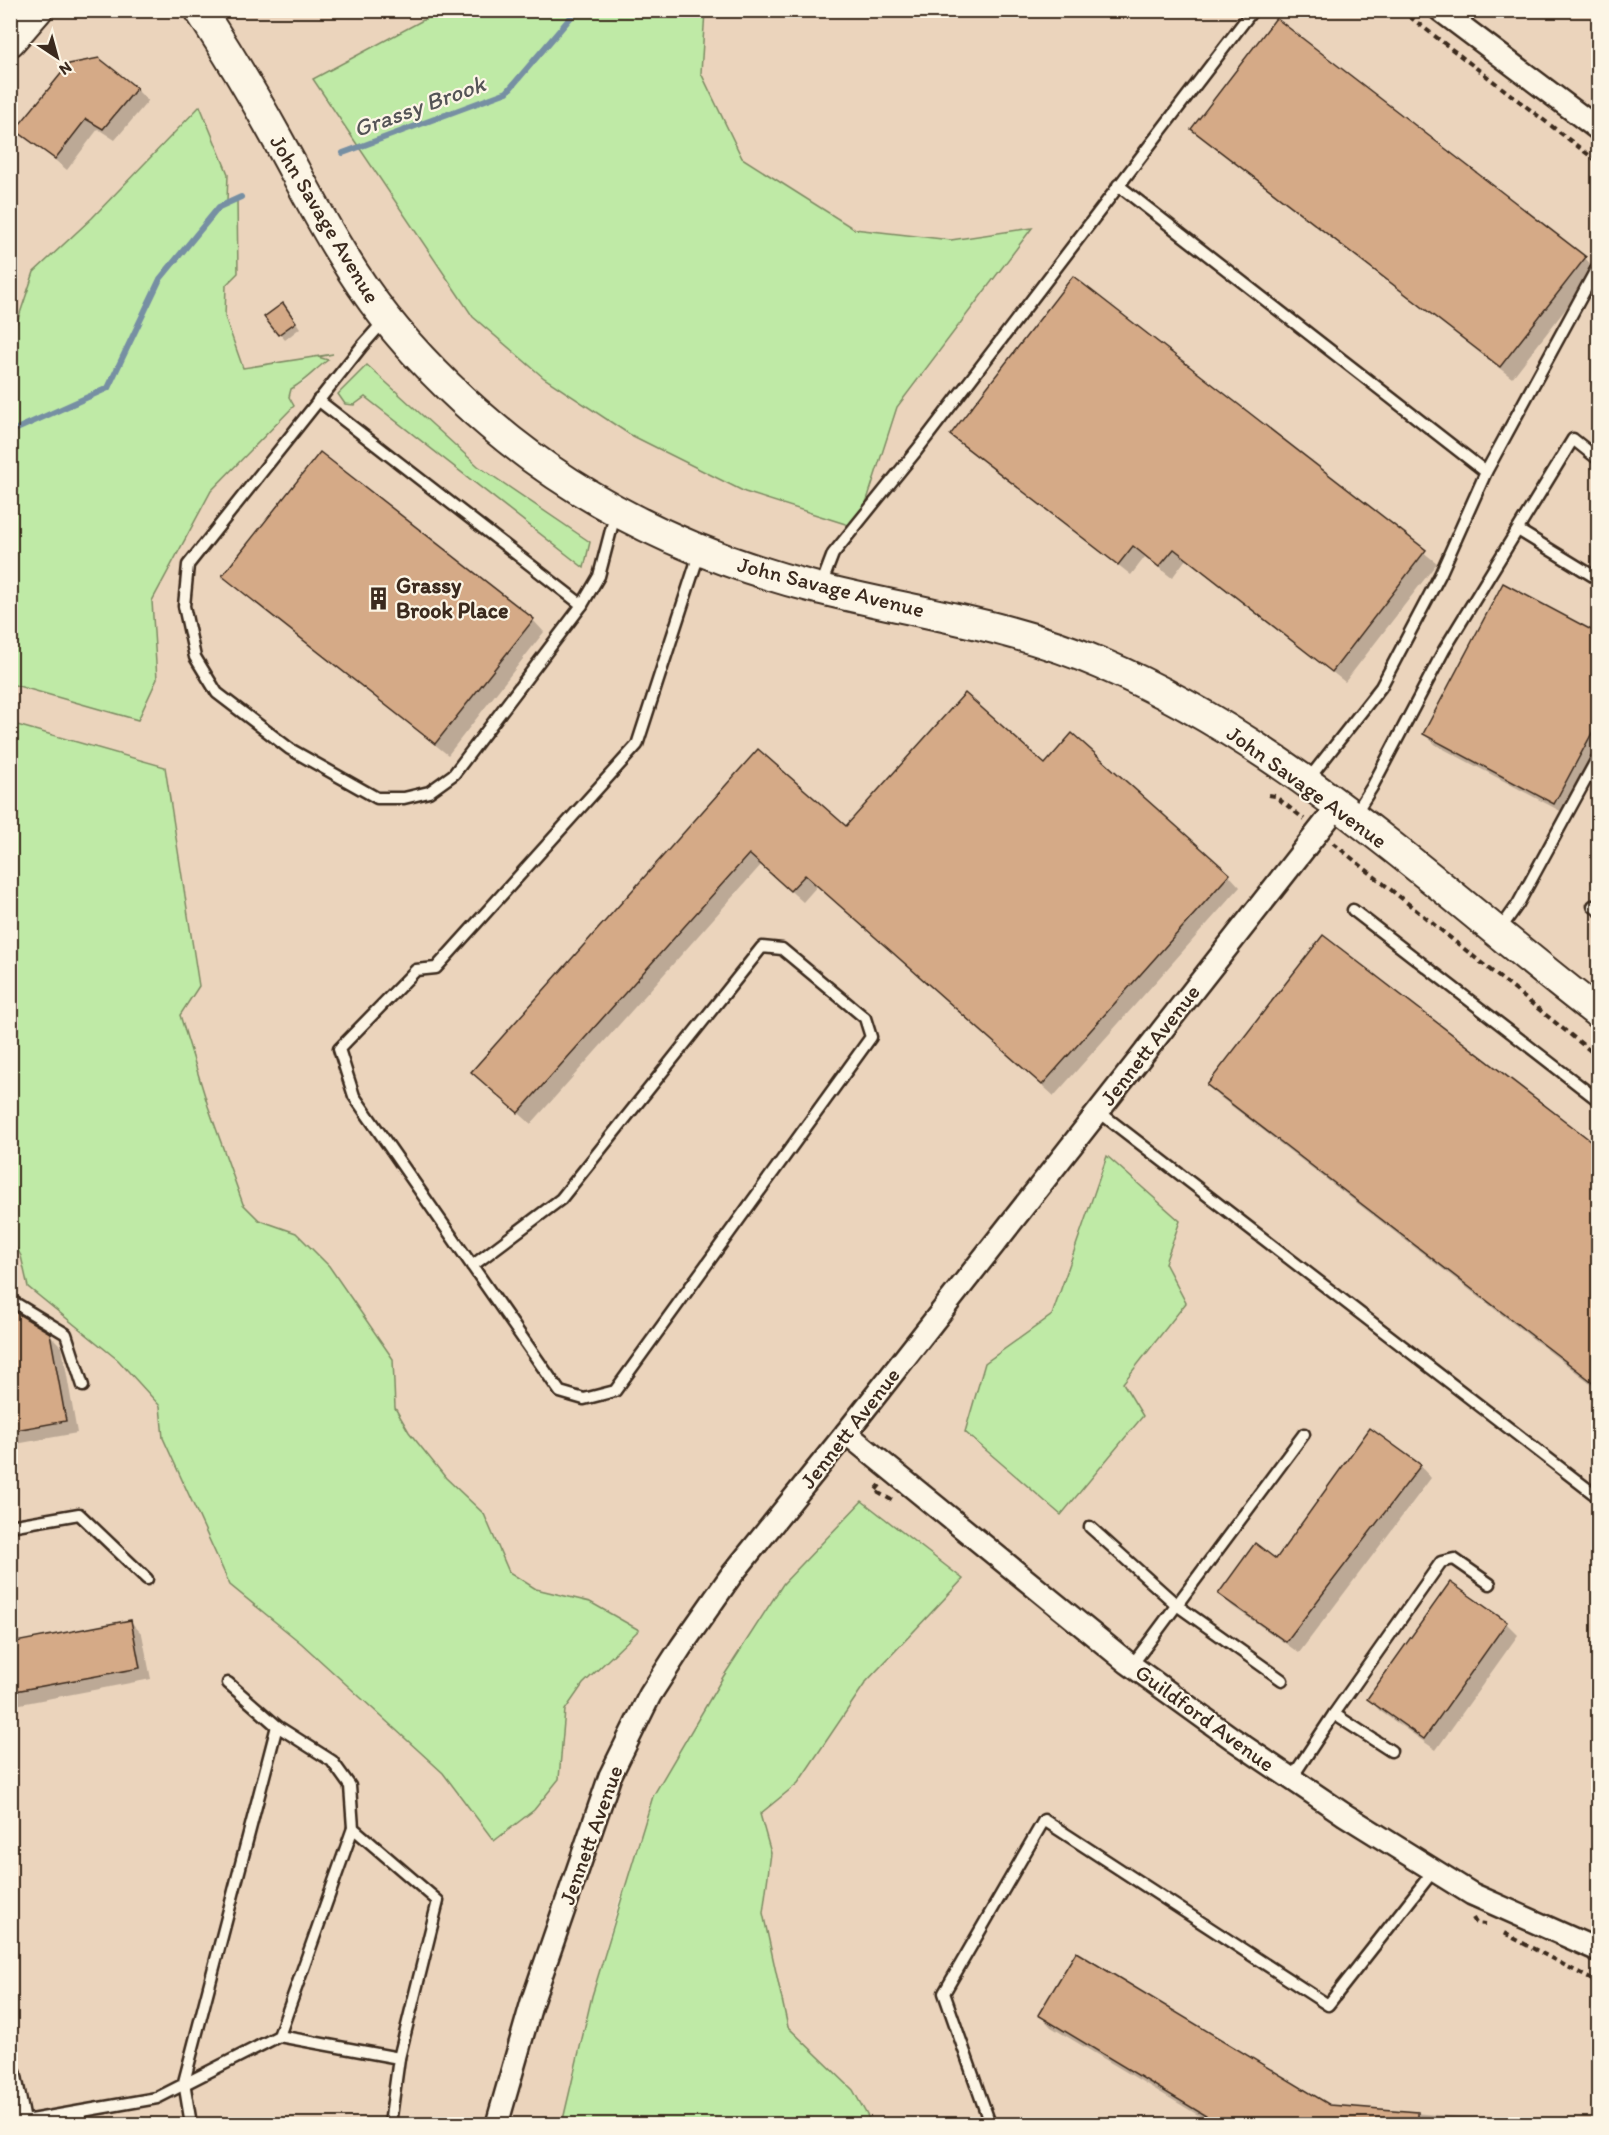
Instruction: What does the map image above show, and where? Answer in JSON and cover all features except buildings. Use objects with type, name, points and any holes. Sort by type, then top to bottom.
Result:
[{"type":"main road","points":[[10,41],[37,10]]},
{"type":"main road","points":[[185,10],[234,65]]},
{"type":"main road","name":"John Savage Avenue","points":[[200,10],[234,65],[324,227],[386,319],[442,380],[495,428],[553,472],[616,511],[700,551],[750,569],[819,588],[995,627],[1098,662],[1196,711],[1258,748],[1346,811],[1599,1013]]},
{"type":"main road","points":[[212,10],[234,65]]},
{"type":"street","points":[[1440,10],[1599,129]]},
{"type":"street","name":"Jennett Avenue","points":[[497,2124],[532,2002],[582,1851],[610,1776],[650,1695],[730,1577],[846,1433],[1318,831],[1346,811]]},
{"type":"street","name":"Guildford Avenue","points":[[846,1433],[1132,1665],[1291,1779],[1472,1894],[1599,1950]]},
{"type":"street","points":[[10,2074],[19,2123]]},
{"type":"lane","points":[[819,588],[833,554],[917,450],[1252,10]]},
{"type":"lane","points":[[1118,185],[1486,472]]},
{"type":"lane","points":[[1307,782],[1381,687],[1440,575],[1486,472],[1599,266]]},
{"type":"lane","points":[[386,319],[318,400],[188,565],[184,606],[195,657],[217,693],[290,749],[377,798],[404,798],[429,792],[454,774],[582,604],[599,576],[616,511]]},
{"type":"lane","points":[[318,400],[582,604]]},
{"type":"lane","points":[[1346,811],[1372,788],[1444,650],[1573,439],[1599,459]]},
{"type":"lane","points":[[1518,530],[1599,579]]},
{"type":"lane","points":[[472,1266],[561,1199],[762,947],[782,949],[865,1018],[871,1036],[615,1391],[584,1399],[560,1392],[472,1266],[354,1096],[339,1049],[416,970],[436,968],[637,745],[700,551]]},
{"type":"lane","points":[[1497,933],[1518,904],[1599,757]]},
{"type":"lane","points":[[1353,910],[1599,1100]]},
{"type":"lane","points":[[1098,1111],[1599,1497]]},
{"type":"lane","points":[[10,1300],[66,1334],[83,1386]]},
{"type":"lane","points":[[1132,1665],[1304,1434]]},
{"type":"lane","points":[[10,1526],[79,1514],[147,1580]]},
{"type":"lane","points":[[1090,1527],[1178,1606],[1282,1680]]},
{"type":"lane","points":[[1291,1779],[1441,1562],[1454,1559],[1490,1584]]},
{"type":"lane","points":[[228,1683],[277,1726],[332,1761],[350,1786],[353,1828],[279,2036]]},
{"type":"lane","points":[[1334,1714],[1391,1751]]},
{"type":"lane","points":[[191,2124],[184,2082],[277,1726]]},
{"type":"lane","points":[[990,2124],[944,1993],[1044,1820],[1328,2005],[1434,1870]]},
{"type":"lane","points":[[353,1828],[438,1901],[399,2058],[390,2124]]},
{"type":"lane","points":[[19,2123],[157,2098],[184,2082],[279,2036],[399,2058]]},
{"type":"lane","points":[[79,2112],[81,2124]]},
{"type":"path","points":[[1401,10],[1599,162]]},
{"type":"path","points":[[1269,795],[1275,796],[1599,1057]]},
{"type":"shaded area","points":[[11,11],[440,11],[313,79],[473,317],[544,378],[629,434],[745,492],[858,528],[897,407],[1031,228],[951,240],[854,229],[742,158],[701,73],[705,11],[1598,11],[1598,2124],[872,2124],[853,2090],[788,2027],[763,1913],[771,1853],[760,1814],[798,1783],[866,1682],[963,1580],[621,1894],[592,1996],[562,2124],[11,2124],[11,1236],[21,1256],[28,1287],[118,1360],[160,1406],[163,1438],[230,1585],[301,1643],[443,1773],[494,1841],[559,1780],[565,1710],[583,1684],[639,1630],[590,1602],[536,1589],[509,1572],[484,1514],[446,1478],[409,1432],[395,1408],[393,1359],[329,1266],[296,1233],[259,1220],[243,1205],[208,1106],[180,1015],[199,986],[165,767],[11,723],[11,684],[138,720],[157,679],[152,601],[211,491],[293,406],[289,397],[291,389],[303,383],[327,360],[316,358],[320,356],[243,369],[225,317],[226,285],[237,200],[227,203],[228,174],[200,106],[92,218],[34,272],[11,340]],"holes":[[[1107,1157],[1180,1221],[1165,1263],[1186,1303],[1123,1383],[986,1363],[1052,1315]]]},
{"type":"green space","points":[[440,11],[705,11],[701,73],[742,158],[854,229],[951,240],[1032,228],[897,407],[858,528],[745,492],[629,434],[544,378],[473,317],[313,79]]},
{"type":"green space","points":[[200,106],[228,174],[227,202],[237,199],[238,273],[226,285],[225,317],[243,368],[333,354],[318,357],[328,360],[291,389],[289,397],[294,406],[211,491],[152,601],[157,679],[138,720],[11,684],[11,340],[34,272],[92,218]]},
{"type":"green space","points":[[367,365],[478,466],[590,542],[584,568],[365,397],[354,405],[345,404],[338,394]]},
{"type":"green space","points":[[10,723],[165,767],[199,986],[180,1015],[208,1106],[243,1204],[259,1220],[296,1233],[329,1266],[393,1359],[395,1408],[409,1432],[446,1478],[484,1514],[509,1572],[536,1589],[590,1602],[639,1630],[583,1684],[565,1710],[559,1779],[534,1810],[494,1841],[443,1773],[301,1643],[230,1585],[163,1438],[160,1406],[118,1360],[28,1287],[21,1256],[10,1236]]},
{"type":"green space","points":[[1107,1156],[1180,1221],[1165,1263],[1186,1303],[1123,1383],[1143,1416],[1061,1515],[965,1432],[985,1363],[1052,1315]]},
{"type":"green space","points":[[862,1501],[963,1579],[866,1682],[798,1783],[760,1814],[771,1853],[763,1913],[788,2027],[853,2090],[872,2124],[562,2124],[592,1996],[653,1796],[723,1677],[783,1584]]},
{"type":"waterway","name":"Grassy Brook","points":[[343,153],[507,92],[577,10]]},
{"type":"waterway","name":"Grassy Brook","points":[[10,432],[108,388],[160,279],[219,207],[241,197]]},
{"type":"place","name":"Grassy Brook Place","points":[[378,598]]}]
